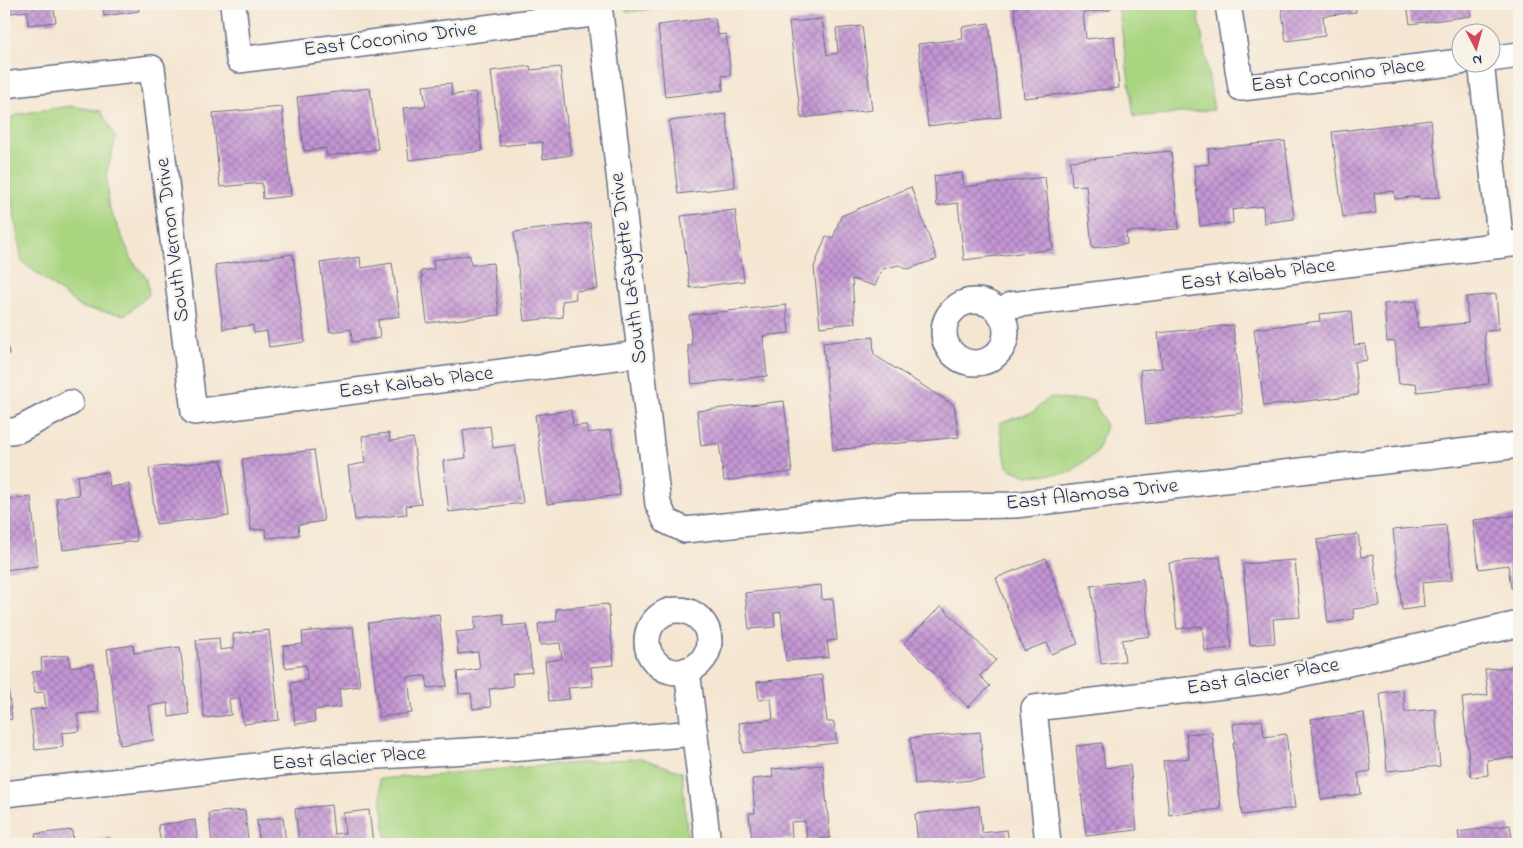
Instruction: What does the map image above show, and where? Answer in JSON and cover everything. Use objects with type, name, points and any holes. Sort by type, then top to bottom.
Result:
[{"type":"street","name":"East Coconino Drive","points":[[233,4],[239,60],[600,13]]},
{"type":"street","name":"East Coconino Place","points":[[1228,4],[1241,88],[1450,63]]},
{"type":"street","name":"South Lafayette Drive","points":[[600,13],[658,504],[666,521]]},
{"type":"street","points":[[1500,58],[1519,55]]},
{"type":"street","name":"South Vernon Drive","points":[[4,84],[152,68],[194,412]]},
{"type":"street","points":[[1483,72],[1510,244]]},
{"type":"street","name":"East Kaibab Place","points":[[1000,313],[1011,305],[1510,244]]},
{"type":"street","name":"East Kaibab Place","points":[[194,412],[639,354]]},
{"type":"street","points":[[4,432],[18,430],[70,403]]},
{"type":"street","name":"East Alamosa Drive","points":[[666,521],[685,530],[902,507],[1015,504],[1519,445]]},
{"type":"street","name":"East Glacier Place","points":[[1048,844],[1034,708],[1274,680],[1519,624]]},
{"type":"street","points":[[687,670],[708,844]]},
{"type":"street","name":"East Glacier Place","points":[[4,794],[309,760],[522,748],[695,733]]},
{"type":"green space","points":[[618,4],[692,4],[628,12]]},
{"type":"green space","points":[[1118,4],[1197,4],[1214,110],[1134,117]]},
{"type":"green space","points":[[70,106],[101,111],[116,138],[107,171],[108,205],[133,262],[147,278],[149,295],[125,315],[82,308],[22,262],[4,154],[4,121],[19,114]]},
{"type":"green space","points":[[1050,397],[1066,400],[1093,400],[1106,426],[1096,453],[1069,473],[1026,476],[1007,467],[999,423],[1033,412]]},
{"type":"green space","points":[[641,758],[682,772],[688,844],[387,844],[379,779]]},
{"type":"building","points":[[4,4],[53,4],[56,22],[28,25],[27,11],[4,14]]},
{"type":"building","points":[[103,4],[138,4],[139,11],[104,16]]},
{"type":"building","points":[[1014,4],[1109,4],[1110,10],[1083,13],[1086,39],[1114,36],[1119,88],[1024,98]]},
{"type":"building","points":[[1281,4],[1355,4],[1356,12],[1323,16],[1325,36],[1286,41]]},
{"type":"building","points":[[1407,4],[1470,4],[1471,16],[1410,24]]},
{"type":"building","points":[[715,18],[718,35],[726,34],[731,75],[722,76],[723,90],[665,97],[658,25]]},
{"type":"building","points":[[822,19],[827,55],[838,53],[836,29],[862,26],[872,110],[801,118],[789,22]]},
{"type":"building","points":[[989,23],[1001,117],[928,126],[918,44],[963,39],[962,27]]},
{"type":"building","points":[[530,66],[531,70],[560,67],[571,155],[543,159],[542,142],[500,146],[491,71]]},
{"type":"building","points":[[451,83],[452,95],[475,92],[482,151],[409,160],[403,108],[426,106],[423,86]]},
{"type":"building","points":[[370,88],[378,149],[327,156],[326,148],[304,151],[297,97]]},
{"type":"building","points":[[282,107],[291,196],[263,199],[262,183],[220,187],[213,113]]},
{"type":"building","points":[[726,114],[735,187],[678,194],[669,121]]},
{"type":"building","points":[[1431,120],[1440,197],[1419,199],[1419,196],[1395,199],[1394,191],[1374,193],[1376,213],[1343,217],[1332,132]]},
{"type":"building","points":[[1285,141],[1294,219],[1264,223],[1263,206],[1232,210],[1233,223],[1200,226],[1194,166],[1209,164],[1208,149]]},
{"type":"building","points":[[1171,151],[1179,229],[1126,232],[1127,244],[1092,248],[1086,185],[1072,186],[1070,161]]},
{"type":"building","points":[[962,173],[964,187],[1045,177],[1053,249],[964,260],[958,203],[937,206],[934,176]]},
{"type":"building","points":[[911,187],[937,259],[908,269],[899,265],[882,269],[875,286],[852,279],[855,323],[820,327],[814,267],[826,236],[833,238],[841,216]]},
{"type":"building","points":[[735,210],[744,281],[690,288],[681,216]]},
{"type":"building","points":[[590,223],[598,289],[575,291],[576,299],[562,301],[563,317],[524,321],[514,232]]},
{"type":"building","points":[[293,254],[305,342],[269,347],[267,331],[254,333],[253,325],[223,329],[215,265]]},
{"type":"building","points":[[470,255],[471,265],[493,263],[499,315],[427,323],[421,271],[434,269],[433,260]]},
{"type":"building","points":[[360,257],[361,268],[392,263],[400,316],[378,320],[380,338],[352,342],[351,329],[330,332],[320,263]]},
{"type":"building","points":[[1496,294],[1499,330],[1484,331],[1489,384],[1417,392],[1416,383],[1399,384],[1395,341],[1387,342],[1384,304],[1416,301],[1418,328],[1468,323],[1466,297]]},
{"type":"building","points":[[786,305],[789,333],[763,336],[767,376],[692,384],[688,345],[692,345],[689,315]]},
{"type":"building","points":[[1351,311],[1354,345],[1365,344],[1367,360],[1354,362],[1358,395],[1264,406],[1254,329],[1320,321],[1319,314]]},
{"type":"building","points":[[4,321],[9,354],[4,355]]},
{"type":"building","points":[[1233,325],[1243,413],[1146,424],[1140,370],[1162,368],[1158,333]]},
{"type":"building","points":[[873,337],[874,355],[954,405],[959,437],[833,450],[823,343]]},
{"type":"building","points":[[784,401],[792,472],[724,481],[719,443],[701,446],[697,411]]},
{"type":"building","points":[[571,410],[573,426],[586,425],[588,433],[611,430],[620,495],[547,504],[535,415]]},
{"type":"building","points":[[490,426],[493,448],[515,445],[523,503],[449,512],[443,461],[466,458],[463,430]]},
{"type":"building","points":[[389,433],[390,441],[413,438],[421,504],[406,506],[407,514],[355,520],[348,466],[365,463],[362,436]]},
{"type":"building","points":[[314,450],[324,521],[298,525],[299,535],[267,538],[265,529],[251,530],[242,459]]},
{"type":"building","points":[[222,460],[229,516],[156,524],[149,468]]},
{"type":"building","points":[[108,472],[110,487],[129,484],[137,541],[63,550],[56,498],[79,495],[77,476]]},
{"type":"building","points":[[5,479],[8,499],[31,497],[38,566],[4,570]]},
{"type":"building","points":[[1519,515],[1519,587],[1511,588],[1508,565],[1479,569],[1473,520]]},
{"type":"building","points":[[1446,525],[1452,580],[1422,583],[1424,607],[1402,610],[1393,530]]},
{"type":"building","points":[[1358,534],[1361,557],[1373,555],[1380,606],[1353,609],[1354,619],[1328,623],[1317,540]]},
{"type":"building","points":[[1220,557],[1232,648],[1205,651],[1202,626],[1177,629],[1169,563]]},
{"type":"building","points":[[1046,558],[1078,644],[1051,654],[1047,643],[1024,651],[996,578]]},
{"type":"building","points":[[1295,560],[1300,617],[1273,619],[1275,643],[1250,645],[1243,564]]},
{"type":"building","points":[[1143,579],[1150,636],[1122,640],[1125,661],[1101,664],[1091,586]]},
{"type":"building","points":[[821,585],[822,600],[833,599],[837,640],[827,641],[829,657],[786,661],[781,612],[774,613],[775,627],[749,629],[745,593]]},
{"type":"building","points":[[608,604],[614,665],[591,667],[593,686],[568,688],[570,699],[549,701],[545,661],[562,659],[560,643],[540,645],[538,624],[557,621],[556,609]]},
{"type":"building","points":[[941,606],[996,660],[980,676],[990,686],[968,707],[904,643]]},
{"type":"building","points":[[439,614],[447,686],[428,688],[426,676],[408,677],[412,713],[379,717],[368,623]]},
{"type":"building","points":[[503,614],[504,626],[527,624],[532,672],[512,674],[513,686],[489,689],[491,707],[473,709],[471,693],[459,694],[457,672],[480,669],[478,652],[458,654],[456,632],[475,630],[475,617]]},
{"type":"building","points":[[353,627],[360,686],[339,689],[341,707],[314,710],[315,722],[295,724],[291,683],[307,680],[306,665],[285,668],[283,646],[303,644],[302,632]]},
{"type":"building","points":[[269,630],[279,720],[243,724],[240,698],[229,699],[231,715],[204,718],[196,640],[219,638],[220,650],[234,648],[233,634]]},
{"type":"building","points":[[133,645],[134,653],[180,647],[189,714],[169,717],[168,703],[149,706],[154,740],[120,745],[107,649]]},
{"type":"building","points":[[69,655],[70,667],[93,664],[99,712],[77,714],[80,731],[62,733],[63,747],[35,750],[30,710],[46,708],[44,692],[35,693],[32,672],[42,671],[41,658]]},
{"type":"building","points":[[1512,667],[1519,757],[1487,760],[1488,775],[1471,777],[1462,698],[1488,695],[1485,669]]},
{"type":"building","points":[[4,671],[6,671],[12,719],[4,720]]},
{"type":"building","points":[[822,675],[827,722],[834,722],[837,743],[743,753],[739,723],[773,719],[771,699],[759,700],[757,682]]},
{"type":"building","points":[[1403,690],[1405,712],[1435,709],[1440,766],[1387,771],[1380,693]]},
{"type":"building","points":[[1364,713],[1371,771],[1358,773],[1361,794],[1321,799],[1311,719]]},
{"type":"building","points":[[1262,720],[1264,737],[1286,734],[1295,808],[1242,815],[1233,743],[1235,742],[1233,724]]},
{"type":"building","points":[[980,732],[984,779],[915,785],[910,738]]},
{"type":"building","points":[[1212,732],[1221,809],[1169,815],[1163,761],[1189,758],[1186,734]]},
{"type":"building","points":[[1102,743],[1105,768],[1130,765],[1137,830],[1086,836],[1076,746]]},
{"type":"building","points":[[823,765],[830,838],[807,840],[805,821],[791,822],[792,839],[752,842],[749,813],[755,813],[752,779],[773,777],[772,769]]},
{"type":"building","points":[[331,805],[334,834],[345,833],[343,813],[369,810],[373,844],[299,844],[295,809]]},
{"type":"building","points":[[979,806],[982,833],[1007,830],[1009,844],[918,844],[915,814]]},
{"type":"building","points":[[245,810],[248,841],[259,840],[257,820],[283,817],[286,844],[212,844],[209,813]]},
{"type":"building","points":[[195,820],[198,844],[161,844],[158,825]]},
{"type":"building","points":[[1510,825],[1513,844],[1460,844],[1458,832]]},
{"type":"building","points":[[72,830],[73,844],[37,844],[35,834]]},
{"type":"building","points":[[110,838],[111,844],[85,844],[85,841]]},
{"type":"building","points":[[23,841],[24,844],[5,844],[5,843]]}]
